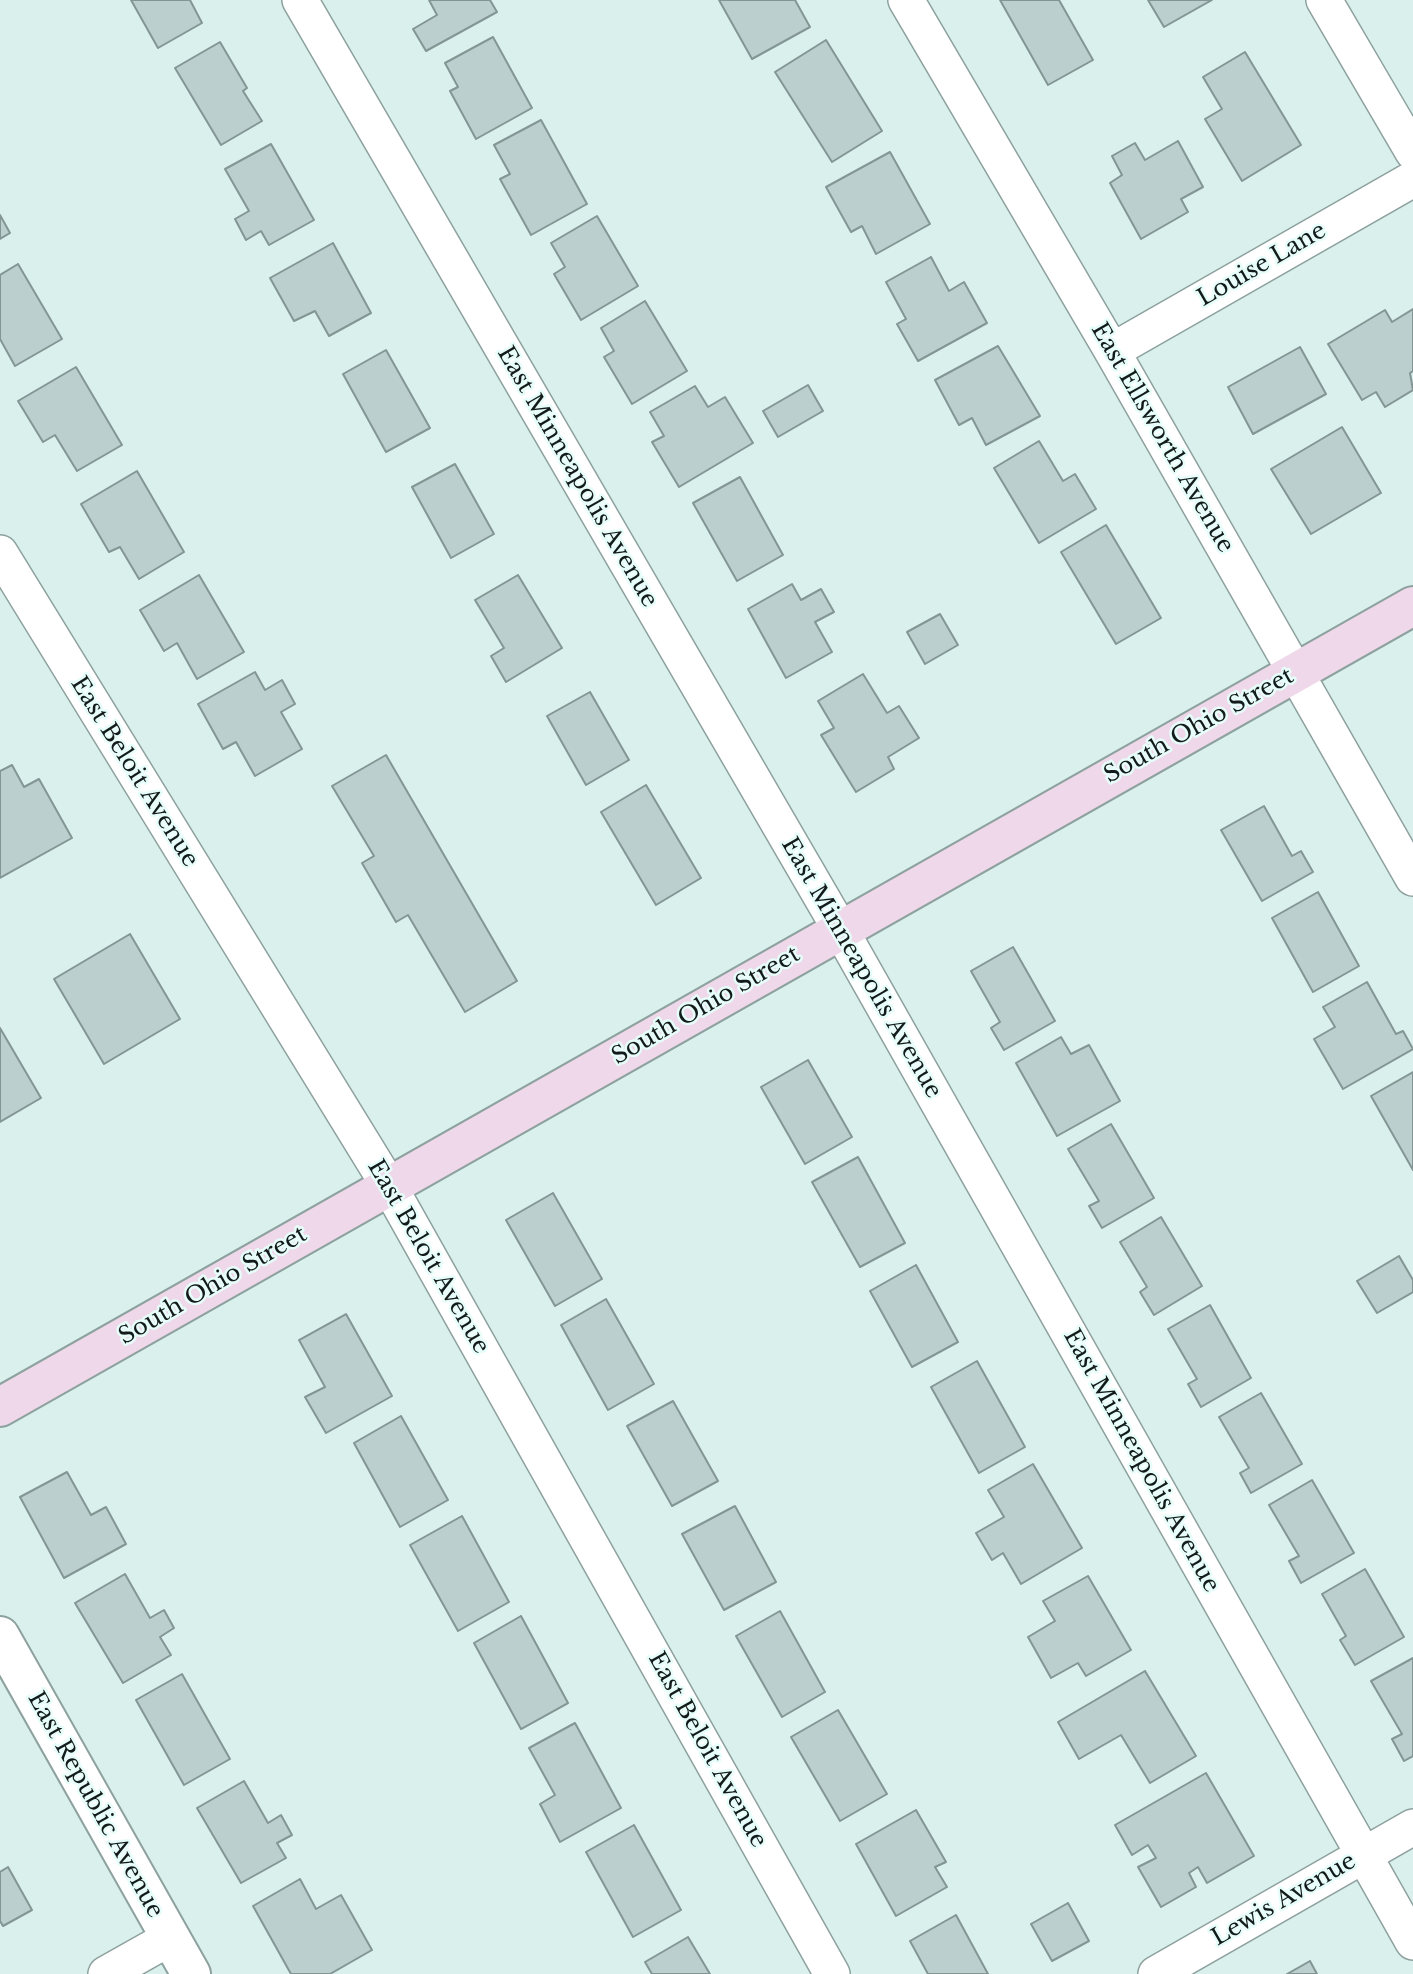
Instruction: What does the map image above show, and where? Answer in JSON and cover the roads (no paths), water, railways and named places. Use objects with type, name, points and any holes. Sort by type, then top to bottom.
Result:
[{"type":"main road","name":"South Ohio Street","points":[[0,1407],[1413,606]]},
{"type":"street","name":"East Minneapolis Avenue","points":[[300,0],[840,929],[1413,1942]]},
{"type":"street","name":"East Ellsworth Avenue","points":[[906,0],[1297,671],[1413,878]]},
{"type":"street","points":[[1324,0],[1413,152]]},
{"type":"street","name":"Louise Lane","points":[[1112,351],[1413,179]]},
{"type":"street","name":"East Beloit Avenue","points":[[0,553],[389,1186],[832,1974]]},
{"type":"street","name":"East Republic Avenue","points":[[0,1636],[191,1974]]},
{"type":"street","name":"Lewis Avenue","points":[[1156,1974],[1413,1827]]},
{"type":"street","points":[[106,1974],[170,1938]]}]
